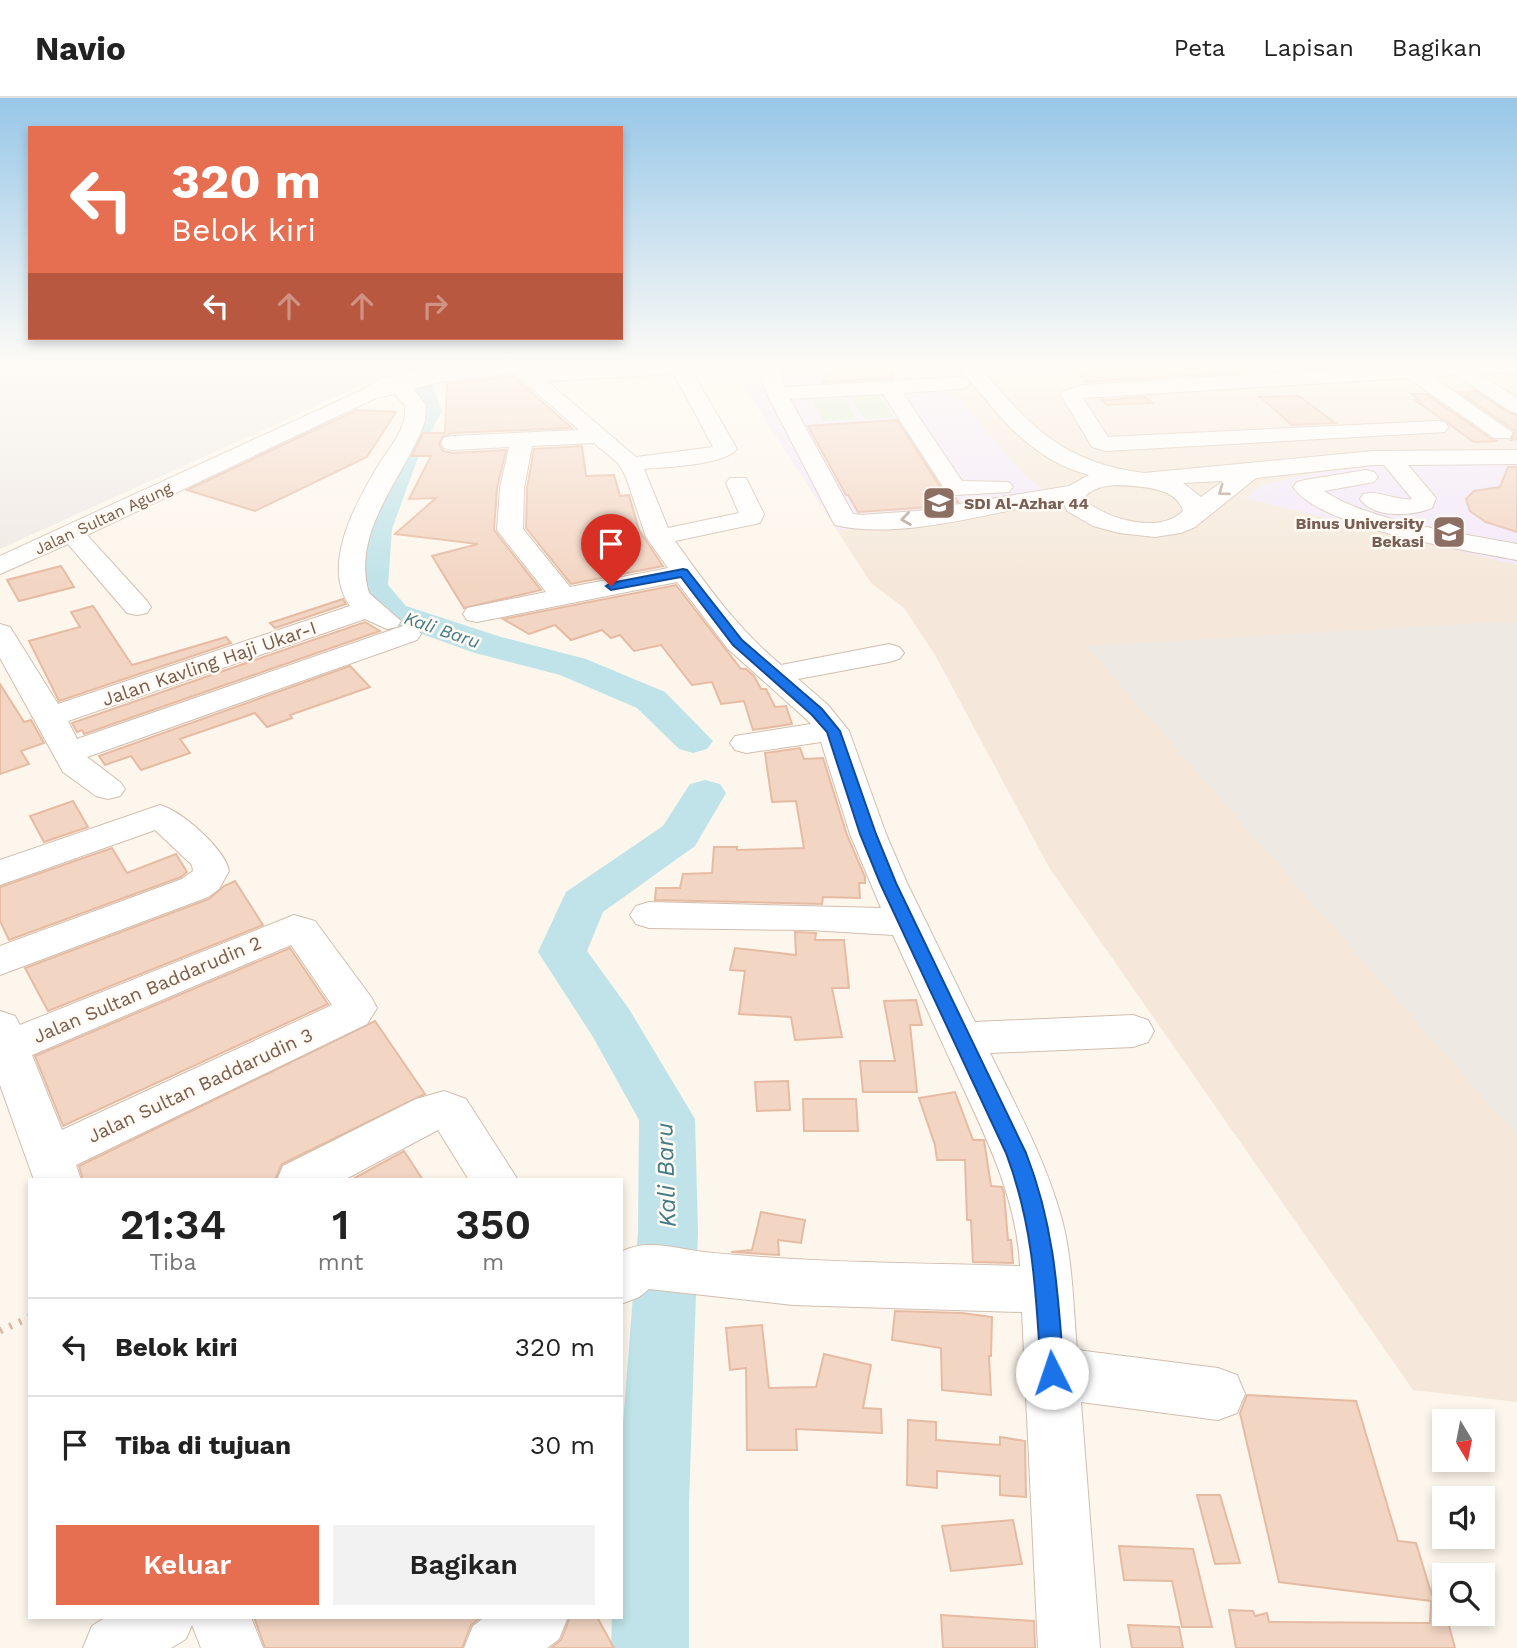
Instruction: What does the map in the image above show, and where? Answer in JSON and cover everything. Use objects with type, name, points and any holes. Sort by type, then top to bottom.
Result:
[{"type":"street","name":"Jalan Sultan Agung","points":[[0,566],[274,437]]},
{"type":"street","points":[[67,753],[407,634],[368,609],[355,595],[349,578],[350,564],[370,506],[405,437]]},
{"type":"street","points":[[452,443],[574,437]]},
{"type":"street","points":[[602,437],[631,464],[659,537],[731,635],[773,676],[817,712],[834,731],[868,834],[905,922],[962,1038],[1029,1187],[1042,1242],[1069,1648]]},
{"type":"street","points":[[631,464],[719,453],[726,449],[719,437]]},
{"type":"street","points":[[800,437],[843,520],[867,524],[908,519],[1050,479],[1079,487],[1091,482],[1133,478],[1517,457]]},
{"type":"street","points":[[922,437],[956,488],[1074,478],[1085,474],[1086,468]]},
{"type":"street","points":[[1016,437],[1050,479],[1076,506],[1090,516],[1126,528],[1154,529],[1178,525],[1193,517],[1196,506],[1186,494],[1167,485],[1086,468],[1055,455],[1030,437]]},
{"type":"street","points":[[1097,437],[1106,444],[1209,437]]},
{"type":"street","points":[[522,440],[512,488],[510,530],[564,596]]},
{"type":"street","points":[[1378,511],[1363,485],[1381,466]]},
{"type":"street","points":[[1378,511],[1417,506],[1423,503],[1424,498],[1381,466]]},
{"type":"street","points":[[1517,477],[1451,469],[1381,466],[1305,487],[1309,494],[1322,501],[1378,511],[1517,552]]},
{"type":"street","points":[[1195,512],[1250,472]]},
{"type":"street","points":[[659,537],[751,518],[752,514],[737,483]]},
{"type":"street","points":[[71,532],[137,607]]},
{"type":"street","points":[[477,614],[683,573]]},
{"type":"street","name":"Jalan Kavling Haji Ukar-I","points":[[50,717],[368,609]]},
{"type":"street","points":[[0,633],[11,675],[50,717],[78,769],[108,789]]},
{"type":"street","points":[[773,676],[889,653]]},
{"type":"street","points":[[210,663],[240,692]]},
{"type":"street","points":[[746,743],[834,731]]},
{"type":"street","points":[[0,873],[160,816],[209,861],[211,874],[195,888],[0,961]]},
{"type":"street","points":[[649,915],[810,917],[905,922]]},
{"type":"street","name":"Jalan Sultan Baddarudin 3","points":[[53,1168],[352,1013],[356,1008],[354,1003],[301,930],[293,928],[285,931]]},
{"type":"street","name":"Jalan Sultan Baddarudin 2","points":[[2,1032],[285,931]]},
{"type":"street","points":[[962,1038],[1133,1031]]},
{"type":"street","points":[[2,1032],[53,1168]]},
{"type":"street","points":[[304,1178],[432,1112],[444,1109],[450,1112],[494,1178]]},
{"type":"street","points":[[632,1273],[1046,1290]]},
{"type":"street","points":[[1052,1373],[1218,1394]]},
{"type":"street","points":[[114,1648],[161,1619]]},
{"type":"street","points":[[221,1619],[232,1648]]},
{"type":"street","points":[[495,1648],[534,1619]]},
{"type":"path","points":[[0,1332],[28,1318]]},
{"type":"shaded area","points":[[0,437],[246,437],[0,549]]},
{"type":"shaded area","points":[[777,437],[1517,437],[1517,1402],[1413,1390],[1050,869],[935,655],[904,608],[871,583]]},
{"type":"shaded area","points":[[777,437],[992,437],[1025,476],[1049,493],[932,523],[837,530]]},
{"type":"shaded area","name":"Binus University Bekasi","points":[[1402,463],[1517,463],[1517,565],[1245,498],[1262,485],[1315,473]]},
{"type":"shaded area","points":[[1514,621],[1517,623],[1517,1136],[1086,646]]},
{"type":"building","points":[[299,437],[380,437],[367,457],[255,511],[187,490]]},
{"type":"building","points":[[421,437],[442,437],[439,444],[443,451],[452,453],[506,450],[497,488],[494,530],[541,590],[464,608],[432,556],[478,544],[395,534],[436,498],[409,499],[431,456],[412,456]]},
{"type":"building","points":[[814,437],[908,437],[945,494],[956,498],[958,502],[858,512]]},
{"type":"building","points":[[1467,437],[1489,437],[1498,441],[1474,442]]},
{"type":"building","points":[[582,446],[586,476],[614,475],[620,496],[629,495],[639,530],[663,566],[571,584],[526,528],[527,488],[534,449]]},
{"type":"building","points":[[1508,467],[1517,467],[1517,532],[1486,522],[1470,511],[1466,499],[1474,491],[1500,487]]},
{"type":"building","points":[[61,566],[74,587],[19,601],[7,580]]},
{"type":"building","points":[[676,585],[741,669],[746,669],[754,676],[761,689],[766,689],[775,707],[786,706],[792,724],[753,730],[744,701],[721,704],[712,682],[692,685],[661,645],[634,651],[620,635],[611,638],[602,630],[571,640],[555,625],[529,634],[503,619]]},
{"type":"building","points":[[343,599],[346,604],[275,628],[270,623]]},
{"type":"building","points":[[93,606],[132,665],[226,637],[231,643],[59,701],[29,641],[80,627],[71,612]]},
{"type":"building","points":[[365,622],[380,631],[84,734],[82,730],[77,732],[72,723]]},
{"type":"building","points":[[350,666],[370,687],[290,715],[292,718],[267,727],[255,713],[180,739],[190,753],[141,770],[131,756],[105,765],[99,756]]},
{"type":"building","points":[[0,684],[24,722],[31,720],[44,743],[21,751],[29,764],[0,774]]},
{"type":"building","points":[[800,748],[804,759],[823,758],[847,835],[865,877],[865,883],[859,883],[860,898],[823,897],[822,904],[655,900],[656,888],[680,888],[683,874],[712,873],[714,847],[737,847],[737,850],[804,848],[796,801],[772,802],[765,753]]},
{"type":"building","points":[[73,801],[88,827],[44,842],[30,816]]},
{"type":"building","points":[[112,848],[127,873],[176,854],[187,872],[181,877],[9,940],[0,921],[0,887]]},
{"type":"building","points":[[235,881],[263,925],[48,1011],[25,968],[209,899],[224,886]]},
{"type":"building","points":[[795,932],[816,933],[815,940],[844,940],[849,988],[832,988],[842,1037],[795,1040],[791,1017],[739,1014],[745,971],[730,970],[735,948],[796,955]]},
{"type":"building","points":[[290,948],[328,1004],[63,1126],[35,1056]]},
{"type":"building","points":[[916,1000],[922,1025],[910,1025],[917,1092],[863,1092],[860,1061],[895,1061],[884,1001]]},
{"type":"building","points":[[375,1021],[425,1094],[282,1164],[276,1178],[82,1178],[79,1166]]},
{"type":"building","points":[[788,1081],[790,1110],[757,1111],[755,1082]]},
{"type":"building","points":[[955,1092],[973,1140],[984,1140],[991,1186],[1002,1187],[1013,1263],[973,1262],[971,1220],[967,1220],[965,1160],[937,1160],[935,1145],[919,1098]]},
{"type":"building","points":[[803,1099],[856,1099],[858,1131],[804,1131]]},
{"type":"building","points":[[404,1151],[422,1178],[355,1178]]},
{"type":"building","points":[[761,1212],[805,1220],[801,1243],[778,1240],[779,1255],[731,1252],[752,1250]]},
{"type":"building","points":[[895,1311],[962,1313],[992,1317],[989,1356],[991,1395],[942,1390],[941,1348],[892,1340]]},
{"type":"building","points":[[762,1325],[769,1388],[816,1387],[824,1354],[871,1365],[863,1408],[881,1409],[882,1433],[796,1429],[797,1450],[747,1450],[746,1368],[730,1370],[726,1328]]},
{"type":"building","points":[[1247,1395],[1356,1401],[1398,1541],[1416,1543],[1432,1596],[1432,1626],[1449,1626],[1455,1648],[1236,1648],[1229,1610],[1253,1611],[1255,1616],[1267,1613],[1269,1622],[1430,1623],[1431,1601],[1279,1582],[1240,1413]]},
{"type":"building","points":[[908,1420],[936,1422],[936,1440],[1000,1445],[1000,1437],[1025,1441],[1026,1497],[1000,1495],[1000,1476],[937,1471],[937,1488],[907,1485]]},
{"type":"building","points":[[1197,1495],[1220,1495],[1240,1563],[1215,1564]]},
{"type":"building","points":[[1013,1520],[1022,1564],[951,1571],[942,1526]]},
{"type":"building","points":[[1119,1546],[1193,1549],[1212,1627],[1182,1627],[1172,1581],[1124,1580]]},
{"type":"building","points":[[941,1615],[1034,1621],[1035,1648],[943,1648]]},
{"type":"building","points":[[255,1619],[478,1619],[471,1625],[462,1648],[265,1648]]},
{"type":"building","points":[[569,1619],[598,1619],[614,1648],[551,1648],[561,1640]]},
{"type":"building","points":[[1128,1625],[1179,1627],[1183,1648],[1132,1648]]},
{"type":"waterway","name":"Kali Baru","points":[[414,437],[376,529],[371,586],[394,613],[488,645],[573,667],[651,700],[693,741]]},
{"type":"waterway","name":"Kali Baru","points":[[650,1648],[653,1504],[668,1232],[667,1119],[611,1023],[562,952],[583,903],[679,836],[705,793]]},
{"type":"place","name":"SDI Al-Azhar 44","points":[[939,503]]},
{"type":"place","name":"Binus University Bekasi","points":[[1449,532]]},
{"type":"route","points":[[611,586],[683,573],[738,643],[817,712],[834,731],[868,834],[888,883],[1016,1153],[1029,1187],[1044,1255],[1052,1373]]}]
